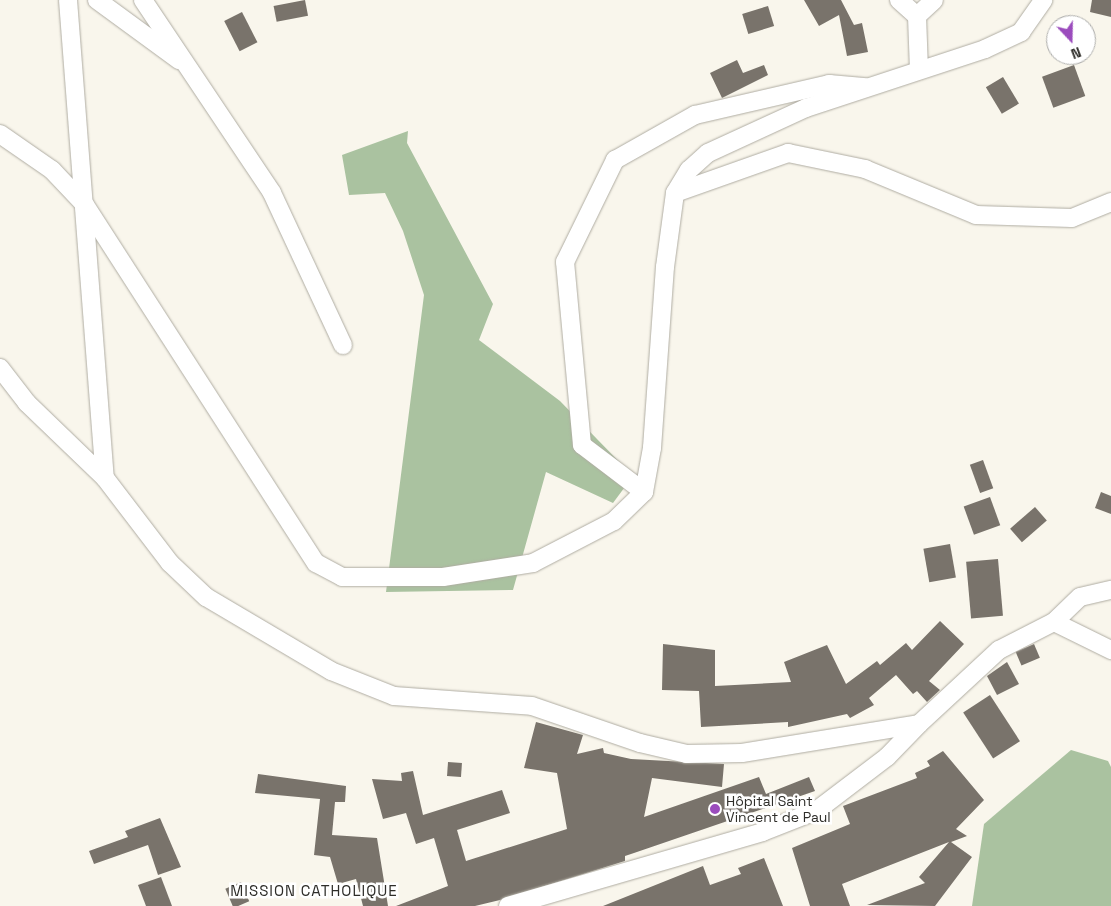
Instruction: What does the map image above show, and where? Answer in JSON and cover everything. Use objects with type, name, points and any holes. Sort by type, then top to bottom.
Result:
[{"type":"street","points":[[68,0],[105,478]]},
{"type":"street","points":[[97,0],[189,67]]},
{"type":"street","points":[[143,0],[272,193],[342,345]]},
{"type":"street","points":[[899,0],[918,16]]},
{"type":"street","points":[[918,70],[918,16],[934,0]]},
{"type":"street","points":[[0,134],[52,170],[85,205],[316,563],[327,572],[370,580],[443,577],[533,563],[614,521],[644,492],[652,448],[665,267],[675,193],[689,170],[708,153],[806,108],[876,88],[918,70],[985,49],[1021,32],[1043,0]]},
{"type":"street","points":[[644,492],[582,445],[565,262],[615,160],[695,115],[829,84],[876,88]]},
{"type":"street","points":[[675,193],[788,153],[865,169],[976,215],[1072,218],[1111,202]]},
{"type":"street","points":[[0,368],[27,403],[105,478],[170,563],[206,597],[331,671],[394,696],[532,706],[640,743],[687,754],[742,753],[918,724]]},
{"type":"street","points":[[508,906],[762,832],[816,811],[887,757],[918,724],[999,650],[1054,622],[1080,597],[1111,590]]},
{"type":"street","points":[[1054,622],[1111,650]]},
{"type":"green space","points":[[408,131],[407,143],[493,304],[479,340],[560,401],[633,476],[613,503],[546,472],[513,590],[386,592],[424,295],[403,231],[385,193],[349,195],[342,155]]},
{"type":"green space","points":[[1071,750],[1108,761],[1111,767],[1111,906],[972,906],[984,824]]},
{"type":"building","points":[[305,0],[308,16],[277,22],[274,6]]},
{"type":"building","points":[[804,0],[841,0],[854,25],[862,23],[868,52],[847,56],[839,15],[819,26]]},
{"type":"building","points":[[1092,0],[1111,0],[1111,17],[1090,12]]},
{"type":"building","points":[[768,6],[774,26],[748,34],[742,14]]},
{"type":"building","points":[[242,12],[257,42],[240,51],[224,21]]},
{"type":"building","points":[[737,60],[743,73],[764,65],[768,75],[722,98],[710,73]]},
{"type":"building","points":[[1074,65],[1085,96],[1053,108],[1042,77]]},
{"type":"building","points":[[1003,77],[1019,104],[1002,114],[986,87]]},
{"type":"building","points":[[983,460],[993,488],[980,493],[970,465]]},
{"type":"building","points":[[1101,492],[1111,496],[1111,514],[1095,508]]},
{"type":"building","points":[[990,497],[1000,525],[974,535],[964,507]]},
{"type":"building","points":[[1035,507],[1047,521],[1022,542],[1010,529]]},
{"type":"building","points":[[950,544],[956,577],[929,582],[923,549]]},
{"type":"building","points":[[998,559],[1003,616],[971,619],[966,562]]},
{"type":"building","points":[[940,621],[964,644],[929,681],[940,690],[927,702],[917,691],[913,694],[896,675],[869,698],[874,705],[850,718],[847,714],[788,727],[788,722],[701,727],[699,691],[662,690],[663,644],[715,650],[715,686],[791,682],[784,662],[827,645],[846,684],[877,661],[880,665],[906,643],[912,650]]},
{"type":"building","points":[[1034,644],[1040,658],[1021,666],[1016,652]]},
{"type":"building","points":[[1007,662],[1019,684],[997,695],[987,676]]},
{"type":"building","points":[[990,695],[1020,741],[993,759],[963,712]]},
{"type":"building","points":[[536,722],[583,735],[577,754],[603,748],[604,753],[631,759],[724,764],[722,787],[652,778],[644,817],[759,777],[766,794],[809,777],[815,791],[625,856],[625,861],[500,900],[475,906],[396,906],[448,886],[434,838],[416,844],[406,813],[383,819],[372,779],[402,781],[401,773],[413,771],[423,815],[502,790],[510,813],[457,830],[466,861],[567,829],[557,773],[524,768]]},
{"type":"building","points":[[943,751],[984,800],[956,829],[967,836],[951,842],[972,857],[935,906],[867,905],[925,883],[919,877],[949,842],[842,884],[850,906],[810,906],[792,848],[850,824],[843,806],[917,778],[915,773],[930,766],[927,761]]},
{"type":"building","points":[[448,762],[462,763],[461,777],[447,776]]},
{"type":"building","points":[[258,774],[346,786],[345,802],[335,802],[332,835],[377,838],[388,906],[363,906],[356,879],[338,884],[330,857],[314,855],[320,799],[255,793]]},
{"type":"building","points":[[160,818],[181,867],[158,875],[148,845],[94,864],[89,851],[128,837],[125,831]]},
{"type":"building","points":[[764,858],[783,906],[603,906],[703,866],[710,885],[741,874],[738,868]]},
{"type":"building","points":[[161,877],[172,906],[146,906],[138,885]]},
{"type":"building","points":[[241,882],[249,901],[233,906],[225,889]]},
{"type":"place","name":"Hôpital Saint Vincent de Paul","points":[[715,809]]},
{"type":"district","name":"MISSION CATHOLIQUE","points":[[314,891]]}]
